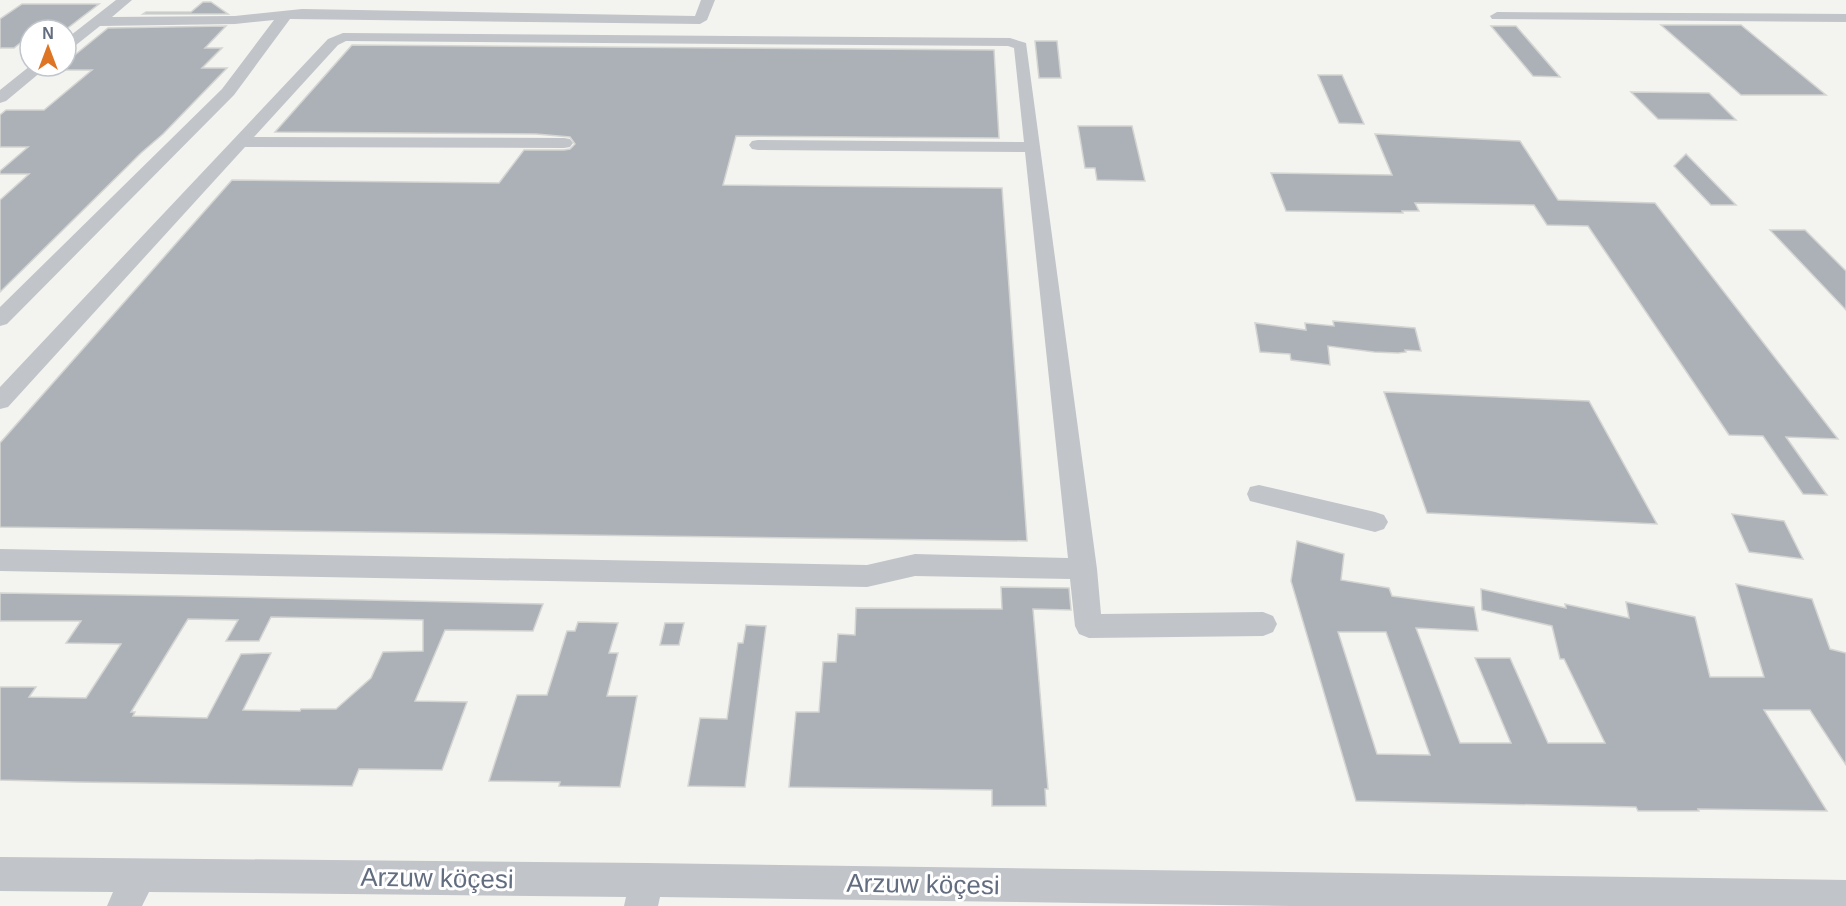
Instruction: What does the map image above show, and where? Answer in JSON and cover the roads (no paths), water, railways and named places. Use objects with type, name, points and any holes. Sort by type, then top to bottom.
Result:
[{"type":"street","points":[[78,36],[124,0]]},
{"type":"street","points":[[0,320],[228,92],[293,14],[315,0]]},
{"type":"street","points":[[505,17],[516,0]]},
{"type":"street","points":[[96,22],[210,21],[293,14],[700,20],[708,0]]},
{"type":"street","points":[[1529,3],[1569,17]]},
{"type":"street","points":[[1497,16],[1846,18]]},
{"type":"street","points":[[0,401],[333,42],[343,37],[369,35],[1010,42],[1021,46],[1089,626],[1263,624]]},
{"type":"street","points":[[0,98],[25,78]]},
{"type":"street","points":[[239,142],[564,143]]},
{"type":"street","points":[[758,145],[1033,147]]},
{"type":"street","points":[[1259,494],[1375,522]]},
{"type":"street","points":[[0,560],[867,576],[915,565],[1084,569]]},
{"type":"street","name":"Arzuw köçesi","points":[[0,874],[140,875],[644,893],[1836,900]]},
{"type":"street","points":[[124,906],[140,875]]}]
